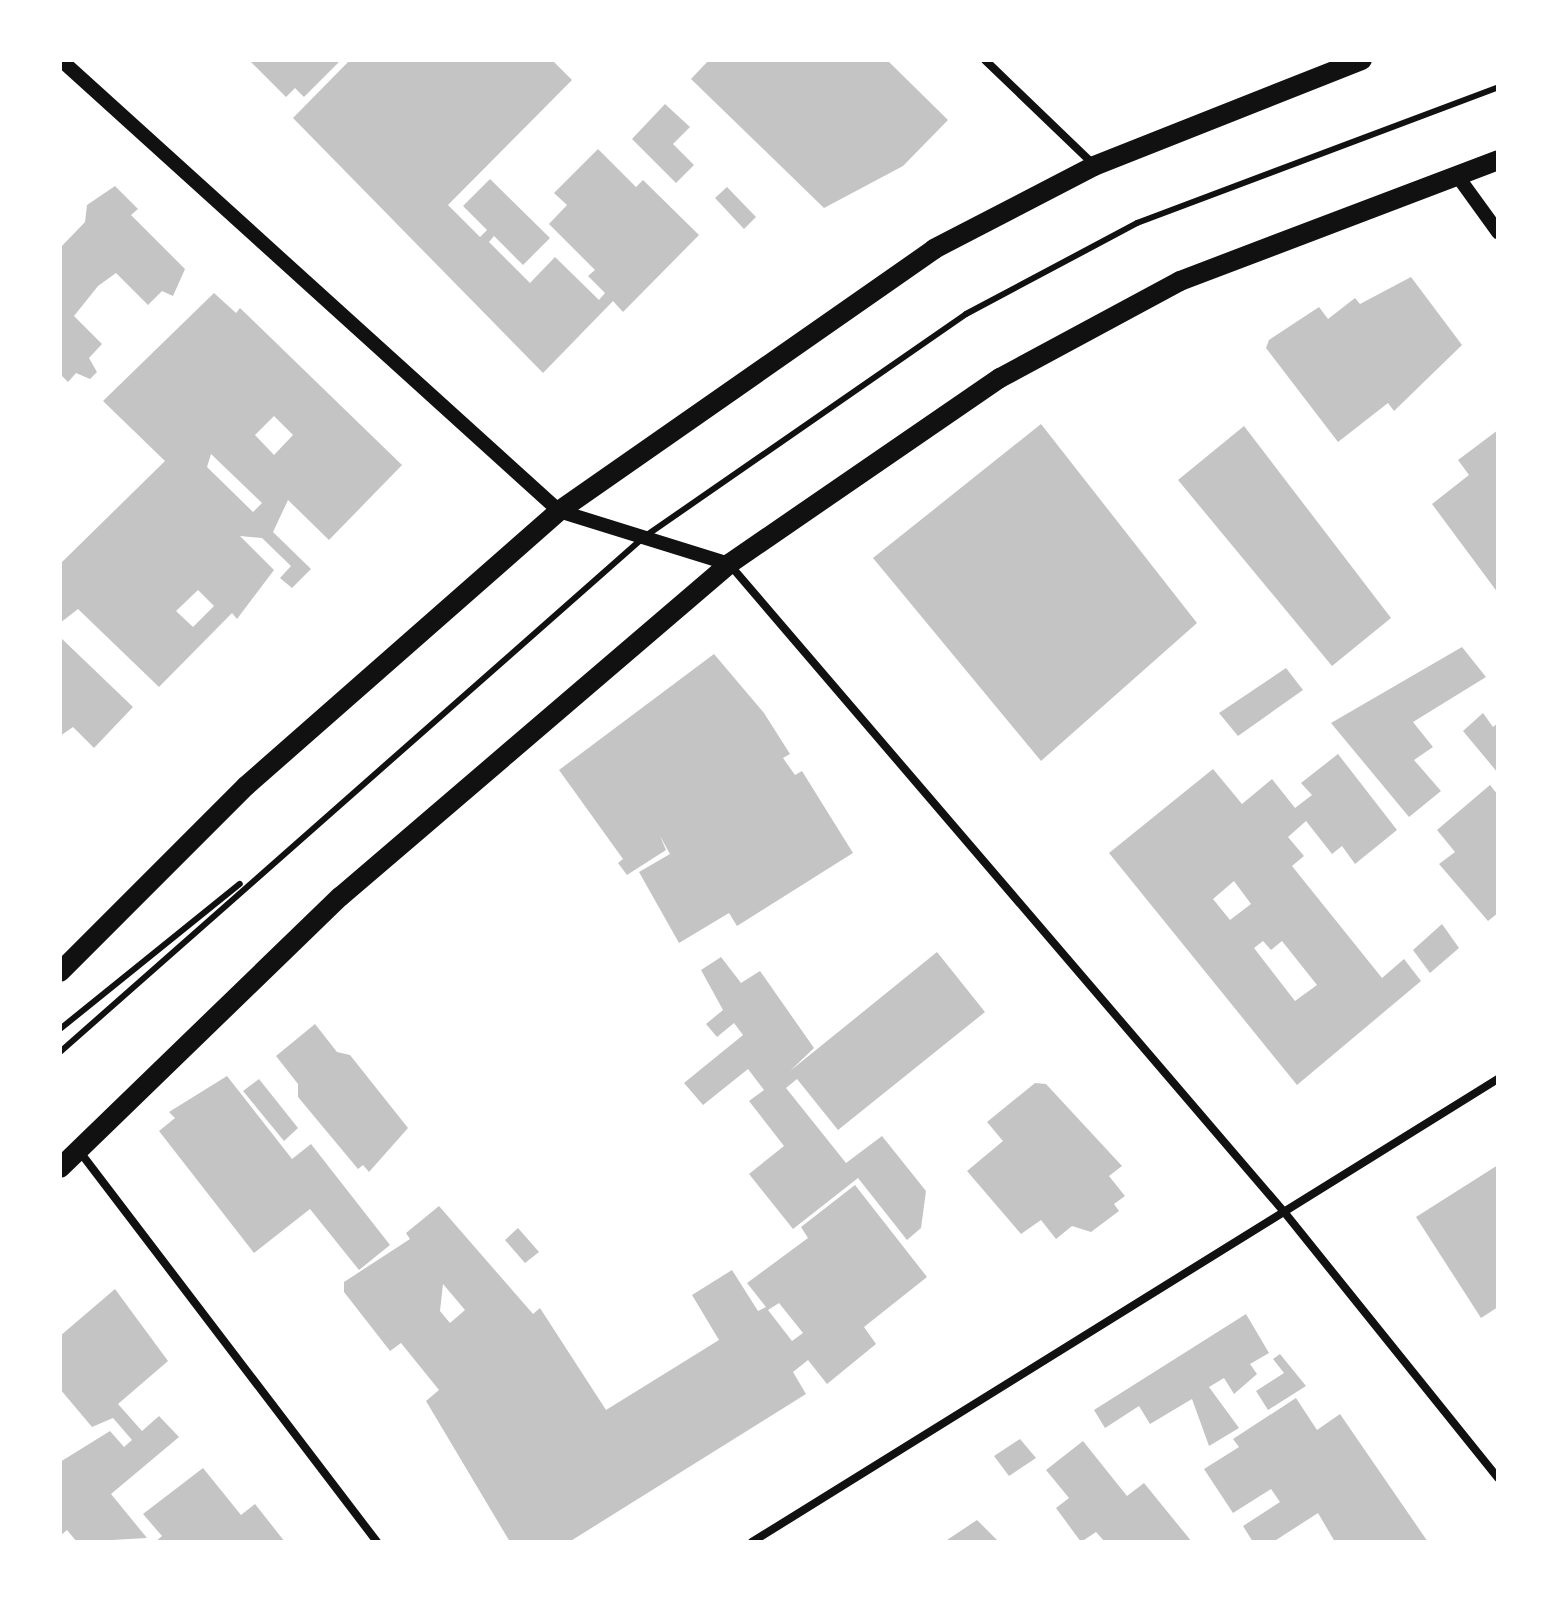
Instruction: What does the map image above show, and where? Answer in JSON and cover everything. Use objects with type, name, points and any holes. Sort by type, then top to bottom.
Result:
[{"type":"main road","points":[[60,972],[246,786],[559,511],[934,249],[1094,166],[1362,60]]},
{"type":"main road","points":[[60,1168],[80,1152],[340,897],[729,564],[1000,378],[1152,296],[1498,160]]},
{"type":"street","points":[[985,60],[1094,166]]},
{"type":"street","points":[[62,64],[559,511],[729,564],[1285,1213],[1498,1478]]},
{"type":"street","points":[[1456,174],[1498,232]]},
{"type":"street","points":[[752,1542],[1498,1079]]},
{"type":"street","points":[[80,1152],[377,1542]]},
{"type":"lane","points":[[60,1052],[293,842],[644,537],[966,314],[1111,237],[1498,87]]},
{"type":"lane","points":[[60,1029],[293,842]]},
{"type":"building","points":[[249,60],[341,60],[304,97],[295,88],[286,97]]},
{"type":"building","points":[[350,60],[552,60],[572,80],[448,205],[480,237],[487,230],[463,206],[490,179],[550,238],[523,265],[494,236],[489,242],[530,283],[555,257],[599,300],[605,293],[588,276],[595,270],[549,224],[567,205],[554,193],[598,149],[636,187],[643,180],[699,235],[623,312],[613,301],[543,373],[293,118]]},
{"type":"building","points":[[709,60],[887,60],[948,120],[903,166],[824,208],[691,79]]},
{"type":"building","points":[[665,104],[690,127],[673,144],[694,165],[676,183],[632,139]]},
{"type":"building","points":[[115,186],[138,209],[131,215],[185,269],[173,296],[162,291],[148,305],[116,273],[98,286],[74,316],[102,344],[89,358],[97,372],[90,379],[76,373],[68,382],[60,374],[60,248],[85,222],[87,205]]},
{"type":"building","points":[[727,187],[756,217],[744,229],[715,198]]},
{"type":"building","points":[[1411,277],[1462,345],[1394,411],[1388,403],[1338,442],[1266,348],[1269,340],[1319,307],[1328,319],[1355,298],[1360,304]]},
{"type":"building","points":[[214,293],[236,313],[240,308],[402,465],[329,540],[288,500],[273,532],[311,569],[292,588],[280,578],[291,566],[262,538],[240,536],[274,570],[237,619],[232,613],[159,687],[78,609],[60,623],[60,564],[165,461],[103,401]],"holes":[[[274,416],[293,435],[274,455],[255,435]],[[211,454],[262,503],[253,512],[207,467]],[[198,590],[214,606],[193,627],[176,611]]]},
{"type":"building","points":[[1041,424],[1197,623],[1041,761],[873,558]]},
{"type":"building","points":[[1244,426],[1391,618],[1332,666],[1178,480]]},
{"type":"building","points":[[1498,430],[1498,593],[1432,504],[1469,475],[1458,460]]},
{"type":"building","points":[[60,637],[133,707],[94,748],[73,727],[60,736]]},
{"type":"building","points":[[1462,647],[1486,677],[1413,722],[1433,747],[1414,760],[1441,791],[1409,817],[1331,723]]},
{"type":"building","points":[[714,654],[764,713],[790,754],[783,758],[795,775],[802,771],[853,853],[737,926],[729,913],[679,943],[639,872],[670,854],[660,836],[666,850],[627,875],[618,863],[623,859],[559,770]]},
{"type":"building","points":[[1286,668],[1303,690],[1238,736],[1219,713]]},
{"type":"building","points":[[1483,713],[1493,727],[1498,723],[1498,773],[1463,731]]},
{"type":"building","points":[[1338,754],[1397,830],[1355,864],[1342,846],[1332,854],[1306,821],[1288,837],[1304,856],[1292,866],[1382,978],[1404,959],[1421,981],[1297,1085],[1109,853],[1213,769],[1242,804],[1272,779],[1295,808],[1312,795],[1301,783]],"holes":[[[1234,881],[1251,904],[1230,920],[1213,899]],[[1263,941],[1271,950],[1282,941],[1317,985],[1295,1001],[1254,948]]]},
{"type":"building","points":[[1490,785],[1498,795],[1498,913],[1488,921],[1439,864],[1455,852],[1437,830]]},
{"type":"building","points":[[1442,924],[1459,948],[1430,973],[1413,950]]},
{"type":"building","points":[[937,952],[985,1012],[838,1130],[797,1079],[786,1088],[846,1163],[882,1136],[926,1191],[921,1228],[907,1240],[858,1178],[793,1229],[749,1174],[784,1146],[749,1101],[764,1090],[748,1069],[703,1105],[684,1083],[743,1035],[734,1023],[717,1037],[706,1024],[723,1010],[701,970],[721,957],[741,983],[760,971],[814,1048],[790,1071]]},
{"type":"building","points":[[315,1024],[337,1052],[350,1055],[408,1128],[369,1172],[363,1165],[358,1169],[298,1097],[298,1084],[276,1056]]},
{"type":"building","points":[[227,1076],[292,1159],[311,1144],[390,1245],[359,1270],[310,1209],[254,1253],[159,1131],[175,1118],[169,1112]]},
{"type":"building","points":[[259,1079],[298,1128],[284,1141],[243,1091]]},
{"type":"building","points":[[1035,1083],[1046,1084],[1122,1166],[1109,1176],[1125,1196],[1114,1204],[1119,1211],[1091,1232],[1072,1226],[1056,1239],[1041,1220],[1021,1234],[967,1171],[1003,1141],[987,1122]]},
{"type":"building","points":[[1498,1165],[1498,1307],[1481,1318],[1416,1217]]},
{"type":"building","points":[[855,1185],[927,1277],[864,1327],[876,1344],[827,1384],[808,1360],[793,1372],[806,1394],[569,1542],[510,1542],[426,1401],[439,1390],[401,1343],[390,1351],[344,1292],[344,1282],[410,1239],[406,1233],[439,1206],[533,1314],[540,1308],[606,1410],[719,1340],[692,1295],[732,1270],[758,1311],[766,1307],[747,1283],[808,1238],[801,1227]],"holes":[[[443,1284],[465,1310],[450,1323],[440,1311]],[[779,1303],[803,1333],[792,1341],[768,1310]]]},
{"type":"building","points":[[518,1228],[539,1252],[525,1263],[505,1240]]},
{"type":"building","points":[[115,1289],[168,1361],[118,1404],[142,1431],[159,1416],[179,1437],[111,1494],[147,1538],[77,1542],[67,1530],[60,1536],[60,1462],[110,1431],[124,1447],[132,1440],[113,1418],[92,1427],[60,1389],[60,1336]]},
{"type":"building","points":[[1246,1314],[1269,1353],[1250,1364],[1257,1374],[1234,1394],[1224,1378],[1209,1387],[1239,1428],[1209,1446],[1192,1399],[1150,1424],[1139,1406],[1105,1428],[1094,1410]]},
{"type":"building","points":[[1280,1354],[1306,1386],[1268,1410],[1256,1391],[1284,1373],[1273,1359]]},
{"type":"building","points":[[1296,1398],[1317,1430],[1340,1414],[1428,1542],[1335,1542],[1318,1513],[1273,1542],[1253,1542],[1243,1526],[1280,1502],[1271,1489],[1233,1513],[1204,1469],[1239,1447],[1233,1439]]},
{"type":"building","points":[[1020,1439],[1036,1458],[1009,1476],[994,1456]]},
{"type":"building","points":[[1083,1441],[1127,1496],[1144,1483],[1192,1542],[1105,1542],[1096,1532],[1081,1542],[1056,1508],[1069,1498],[1046,1470]]},
{"type":"building","points":[[203,1468],[241,1515],[255,1504],[285,1542],[155,1542],[162,1536],[143,1514]]},
{"type":"building","points":[[977,1520],[999,1542],[944,1542]]}]
